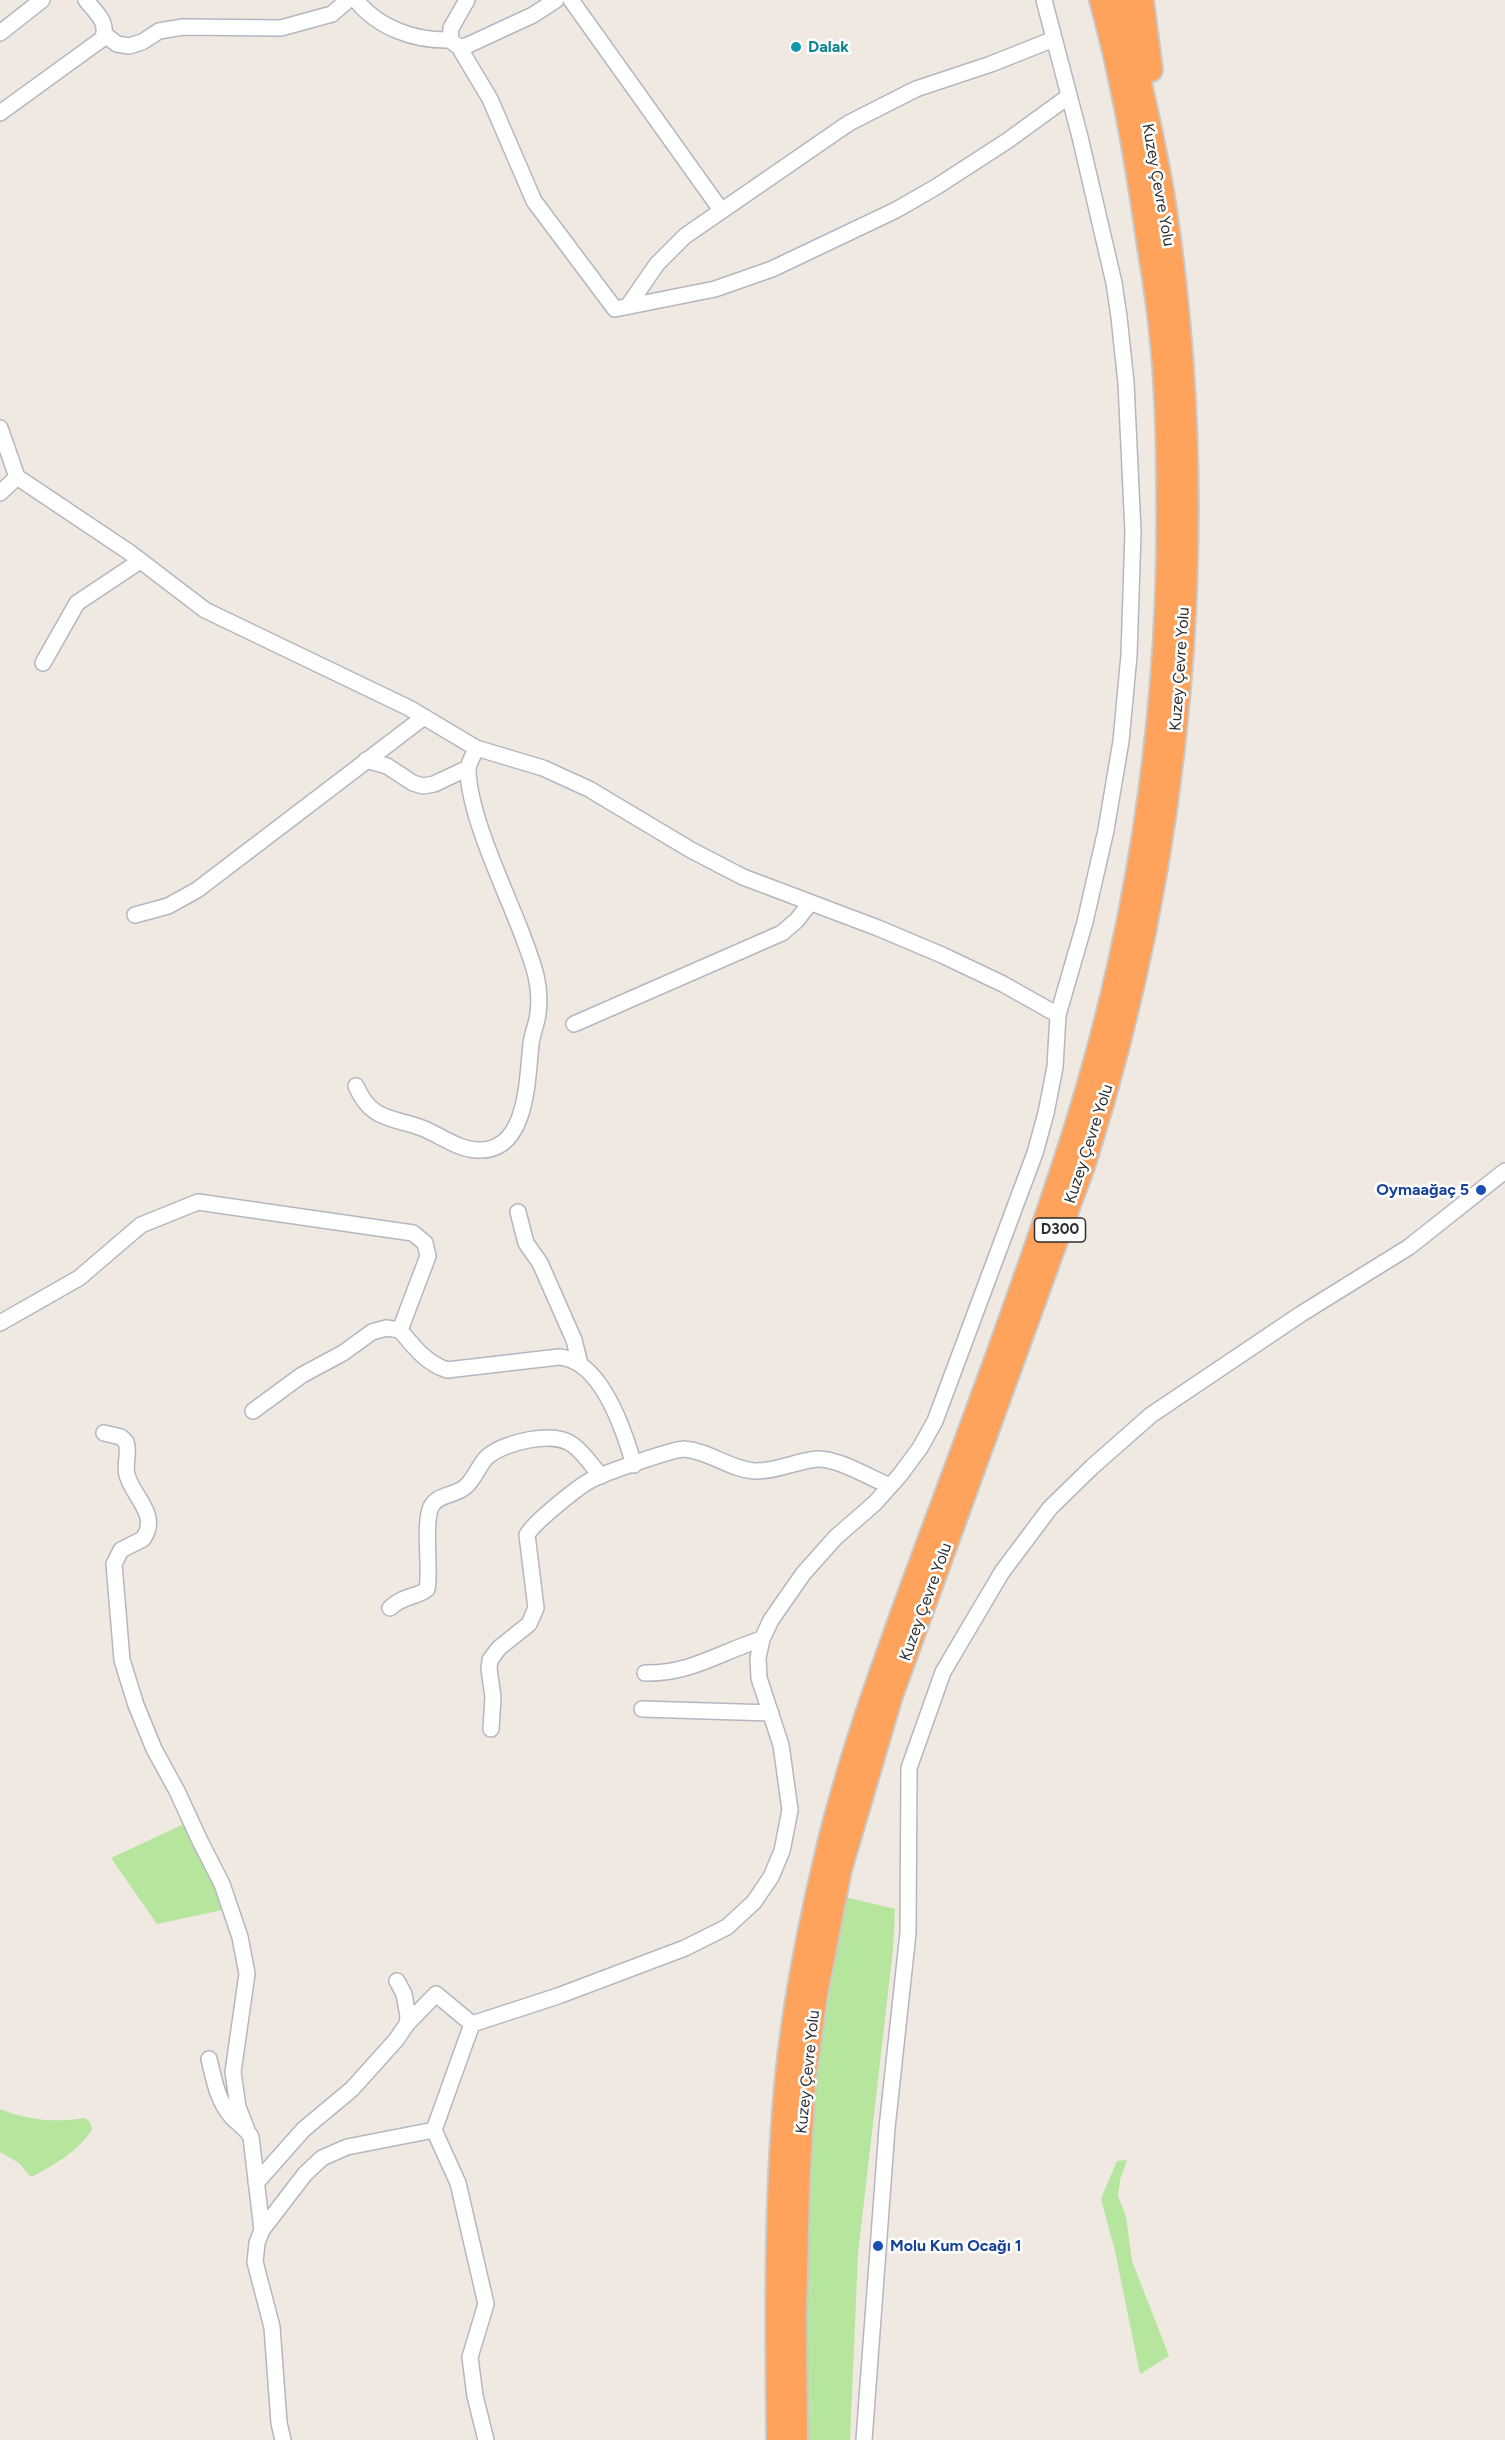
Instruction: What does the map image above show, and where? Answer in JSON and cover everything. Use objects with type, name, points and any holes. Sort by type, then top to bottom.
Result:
[{"type":"highway","points":[[1088,0],[1143,205]]},
{"type":"highway","name":"Kuzey Çevre Yolu","points":[[778,2440],[779,2197],[787,2075],[798,1992],[824,1864],[873,1693],[972,1425],[1075,1129],[1111,1000],[1129,915],[1160,703],[1167,635],[1169,565],[1168,450],[1161,336],[1143,205],[1126,108],[1101,0]]},
{"type":"highway","name":"Kuzey Çevre Yolu","points":[[796,2440],[795,2315],[798,2186],[804,2079],[816,1994],[840,1870],[891,1696],[1084,1164],[1110,1080],[1147,926],[1172,769],[1184,634],[1187,562],[1186,447],[1179,331],[1164,207],[1140,83],[1120,0]]},
{"type":"highway","points":[[1142,0],[1171,202],[1179,331]]},
{"type":"street","points":[[0,33],[42,0]]},
{"type":"street","points":[[0,113],[102,39],[103,22],[86,0]]},
{"type":"street","points":[[104,34],[117,44],[129,46],[148,39],[159,31],[183,27],[281,28],[332,14],[348,0]]},
{"type":"street","points":[[356,0],[369,14],[396,31],[466,46],[525,18],[556,0]]},
{"type":"street","points":[[467,0],[450,32],[455,44],[490,99],[534,201],[615,309],[715,289],[753,277],[885,216],[975,163],[1069,96]]},
{"type":"street","points":[[571,0],[721,210]]},
{"type":"street","points":[[472,2024],[663,1958],[718,1933],[745,1913],[763,1890],[777,1864],[789,1824],[790,1799],[786,1766],[759,1678],[758,1658],[762,1638],[771,1620],[818,1556],[890,1486],[912,1461],[935,1421],[1035,1153],[1051,1093],[1058,1015],[1085,922],[1114,786],[1127,686],[1133,573],[1126,384],[1119,318],[1106,249],[1044,0]]},
{"type":"street","points":[[628,306],[657,264],[701,223],[829,136],[869,111],[941,80],[991,64],[1054,39]]},
{"type":"street","points":[[0,428],[17,477],[140,561],[206,610],[424,717],[476,748],[521,760],[562,776],[612,800],[717,864],[770,888],[942,955],[1003,984],[1058,1015]]},
{"type":"street","points":[[0,493],[17,477]]},
{"type":"street","points":[[44,663],[77,603],[140,561]]},
{"type":"street","points":[[135,915],[168,906],[198,890],[424,717]]},
{"type":"street","points":[[356,1086],[364,1101],[382,1117],[416,1126],[469,1149],[482,1150],[497,1146],[509,1137],[519,1120],[527,1083],[531,1041],[538,1015],[538,982],[532,958],[477,817],[468,768],[476,748]]},
{"type":"street","points":[[366,760],[387,766],[412,783],[423,786],[434,784],[468,768]]},
{"type":"street","points":[[574,1024],[782,933],[797,920],[810,903]]},
{"type":"street","points":[[864,2440],[887,2128],[908,1933],[909,1768],[943,1672],[1002,1572],[1050,1508],[1150,1415],[1301,1314],[1409,1247],[1505,1171]]},
{"type":"street","points":[[0,1323],[79,1278],[141,1226],[198,1202],[417,1235],[425,1243],[428,1256],[400,1330]]},
{"type":"street","points":[[518,1212],[522,1233],[530,1250],[540,1263],[574,1341],[580,1364]]},
{"type":"street","points":[[253,1411],[302,1375],[343,1353],[372,1332],[386,1328],[400,1330],[425,1358],[447,1370],[559,1357],[580,1364],[593,1377],[609,1402],[624,1432],[634,1465]]},
{"type":"street","points":[[104,1434],[121,1437],[126,1443],[126,1474],[147,1512],[149,1522],[143,1539],[121,1550],[114,1564],[122,1660],[144,1727],[222,1884],[235,1919],[244,1956],[247,1974],[234,2072],[238,2107],[251,2137],[262,2230]]},
{"type":"street","points":[[390,1608],[403,1598],[423,1593],[427,1589],[429,1511],[433,1503],[440,1497],[464,1488],[480,1464],[492,1453],[531,1440],[559,1439],[575,1446],[601,1476]]},
{"type":"street","points":[[491,1729],[493,1688],[489,1669],[490,1659],[499,1648],[530,1624],[536,1608],[527,1535],[556,1507],[592,1479],[679,1449],[702,1452],[733,1467],[752,1471],[810,1460],[825,1460],[890,1486]]},
{"type":"street","points":[[645,1673],[668,1672],[694,1667],[762,1638]]},
{"type":"street","points":[[642,1709],[771,1713]]},
{"type":"street","points":[[396,1981],[407,2001],[407,2024]]},
{"type":"street","points":[[256,2183],[304,2128],[352,2089],[396,2040],[407,2024],[436,1994],[472,2024]]},
{"type":"street","points":[[472,2024],[434,2130],[458,2183],[486,2304],[470,2357],[477,2406],[486,2440]]},
{"type":"street","points":[[209,2059],[221,2101],[232,2117],[247,2130]]},
{"type":"street","points":[[283,2440],[279,2423],[272,2327],[256,2271],[255,2253],[262,2230],[305,2174],[322,2158],[347,2147],[434,2130]]},
{"type":"green space","points":[[184,1824],[227,1909],[157,1924],[111,1858]]},
{"type":"green space","points":[[845,1897],[895,1909],[893,1949],[858,2254],[850,2440],[804,2440],[802,2309],[813,2094]]},
{"type":"green space","points":[[0,2109],[42,2120],[85,2118],[90,2122],[92,2129],[73,2151],[31,2177],[19,2163],[0,2152]]},
{"type":"green space","points":[[1127,2160],[1120,2180],[1118,2196],[1126,2216],[1132,2261],[1169,2356],[1140,2374],[1115,2251],[1101,2199],[1117,2161]]},
{"type":"place","name":"Dalak","points":[[796,47]]},
{"type":"place","name":"Oymaağaç 5","points":[[1481,1190]]},
{"type":"place","name":"Molu Kum Ocağı 1","points":[[878,2246]]}]
